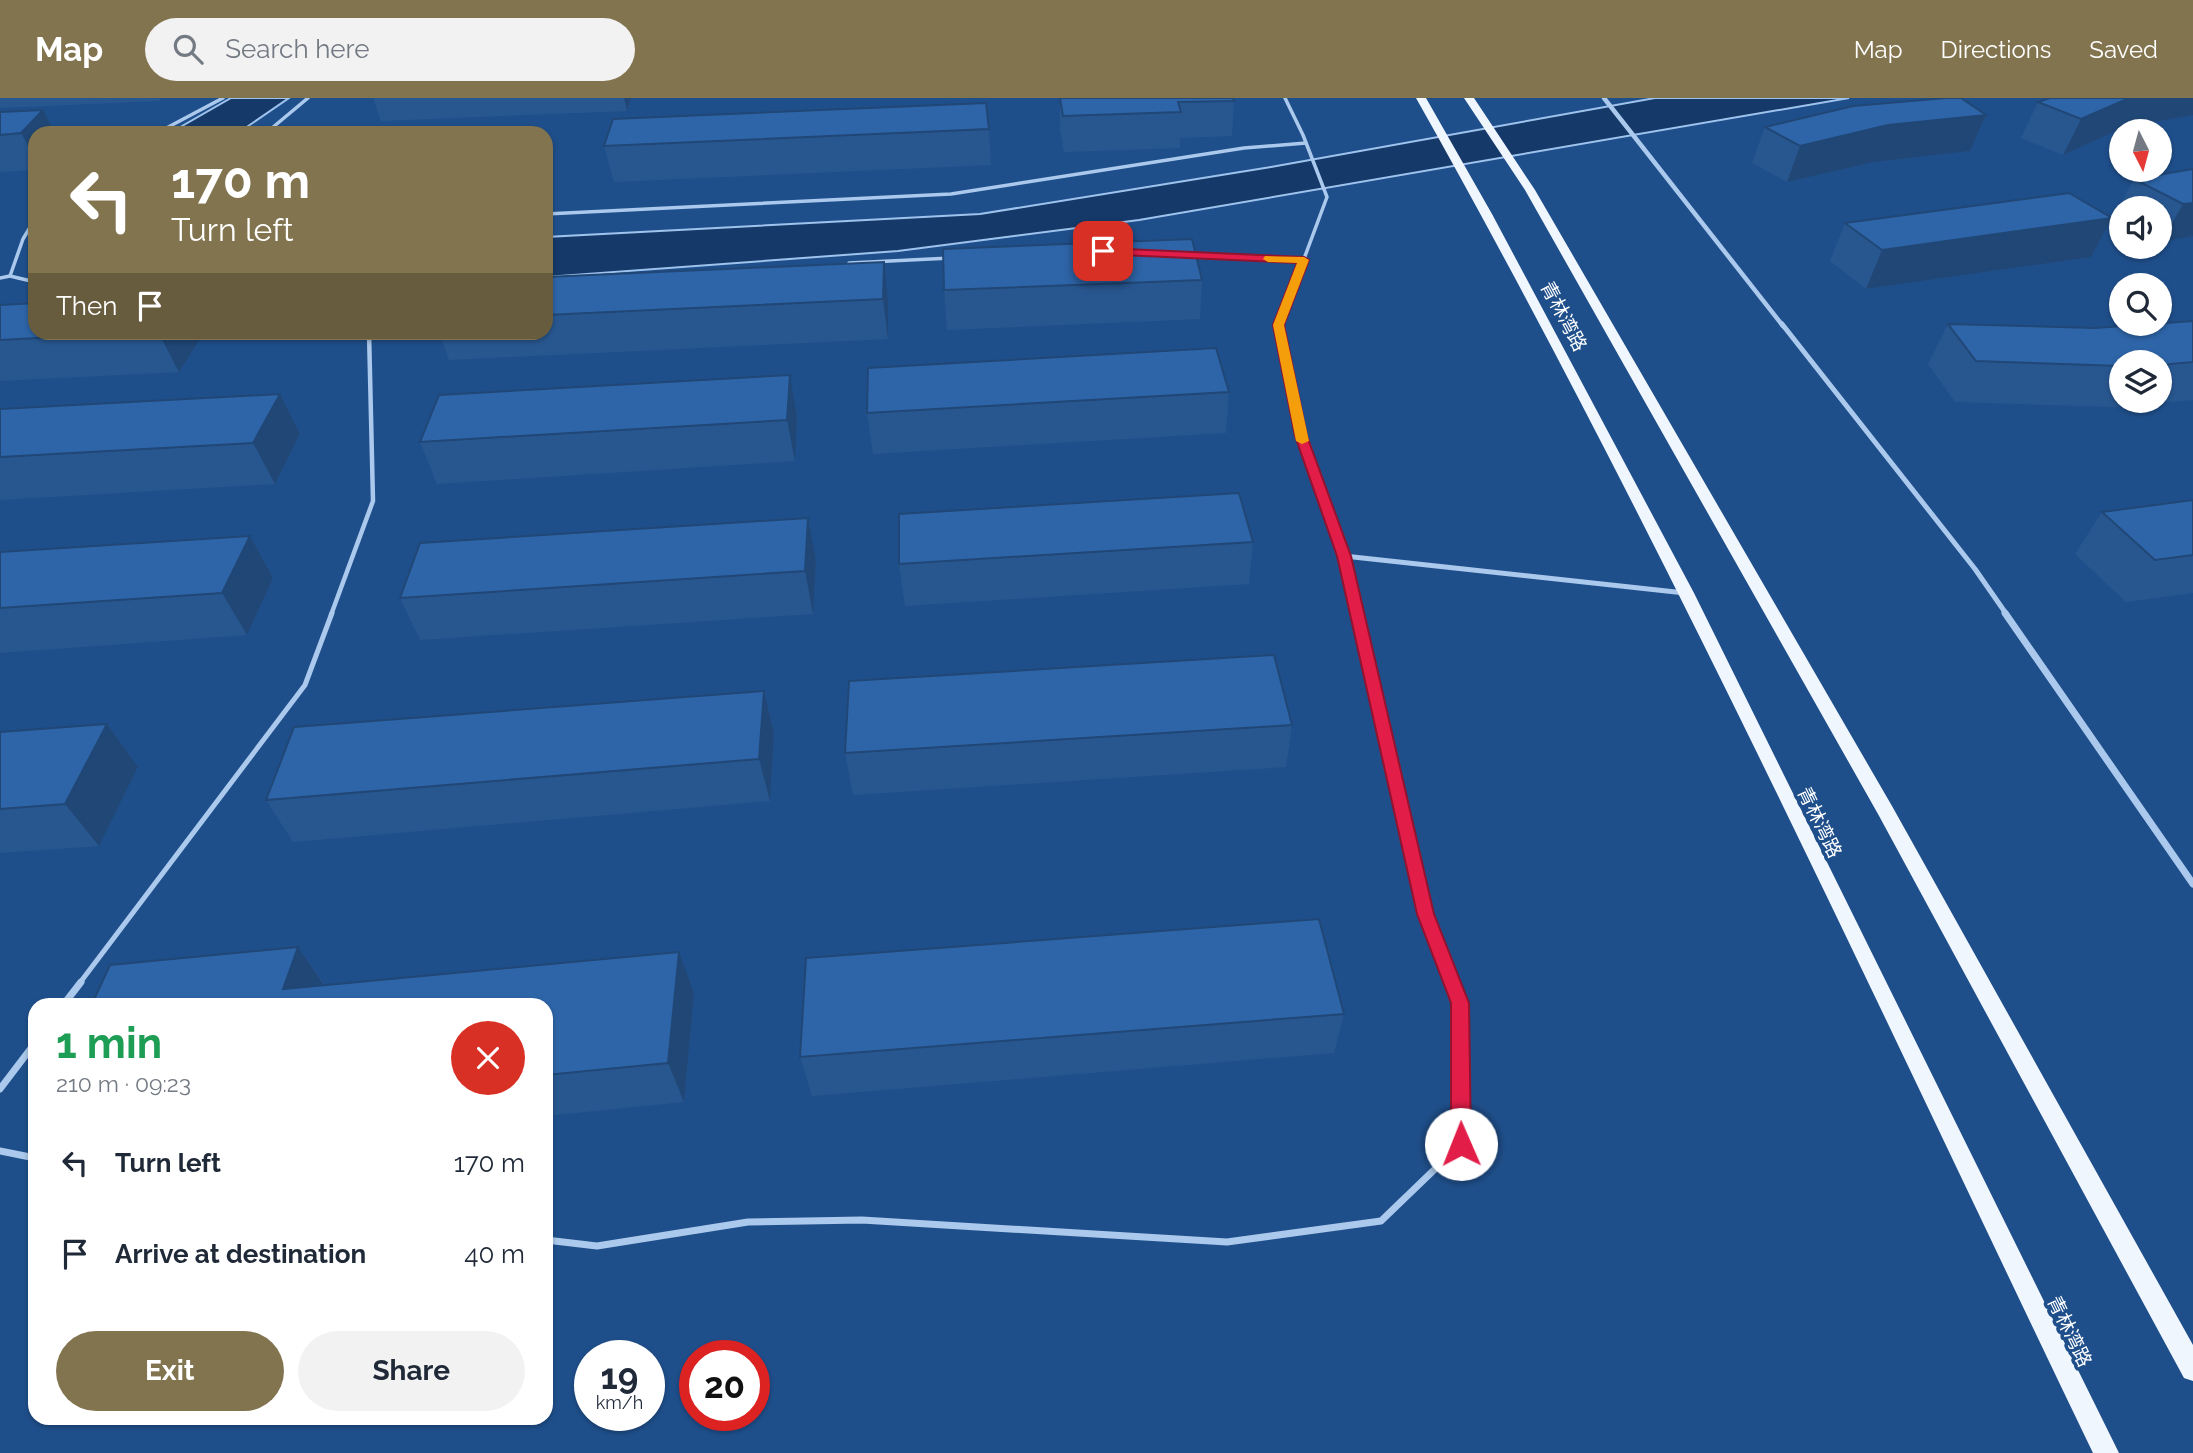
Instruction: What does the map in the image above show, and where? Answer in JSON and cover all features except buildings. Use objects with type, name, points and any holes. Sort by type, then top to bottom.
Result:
[{"type":"main road","name":"青林湾路","points":[[1422,98],[1487,215],[1686,593],[2106,1453]]},
{"type":"main road","name":"青林湾路","points":[[1469,98],[1530,190],[1886,811],[2193,1369]]},
{"type":"street","points":[[1604,98],[1975,569],[2193,884]]},
{"type":"street","points":[[1344,556],[1686,593]]},
{"type":"lane","points":[[170,126],[223,98]]},
{"type":"lane","points":[[274,126],[308,98]]},
{"type":"lane","points":[[553,1241],[597,1246],[748,1222],[862,1220],[1227,1242],[1381,1221],[1461,1144],[1460,1003],[1425,914],[1344,556],[1301,436],[1279,325],[1328,197],[1285,98]]},
{"type":"lane","points":[[553,214],[951,194],[1244,148],[1306,143]]},
{"type":"lane","points":[[10,276],[28,231]]},
{"type":"lane","points":[[1183,255],[1304,260]]},
{"type":"lane","points":[[843,264],[953,258]]},
{"type":"lane","points":[[0,278],[10,276],[28,280]]},
{"type":"lane","points":[[69,998],[305,685],[373,501],[369,340]]},
{"type":"lane","points":[[0,1089],[28,1052]]},
{"type":"lane","points":[[0,1151],[28,1157]]},
{"type":"water","points":[[231,98],[289,98],[248,126],[182,126]]},
{"type":"water","points":[[1655,98],[1849,98],[1139,220],[898,251],[553,276],[553,237],[980,214],[1271,167]]},
{"type":"slow traffic","points":[[1268,259],[1304,260],[1279,325],[1302,441]]},
{"type":"route","points":[[1103,251],[1304,260],[1279,325],[1301,436],[1344,556],[1425,914],[1460,1003],[1461,1144]]}]
